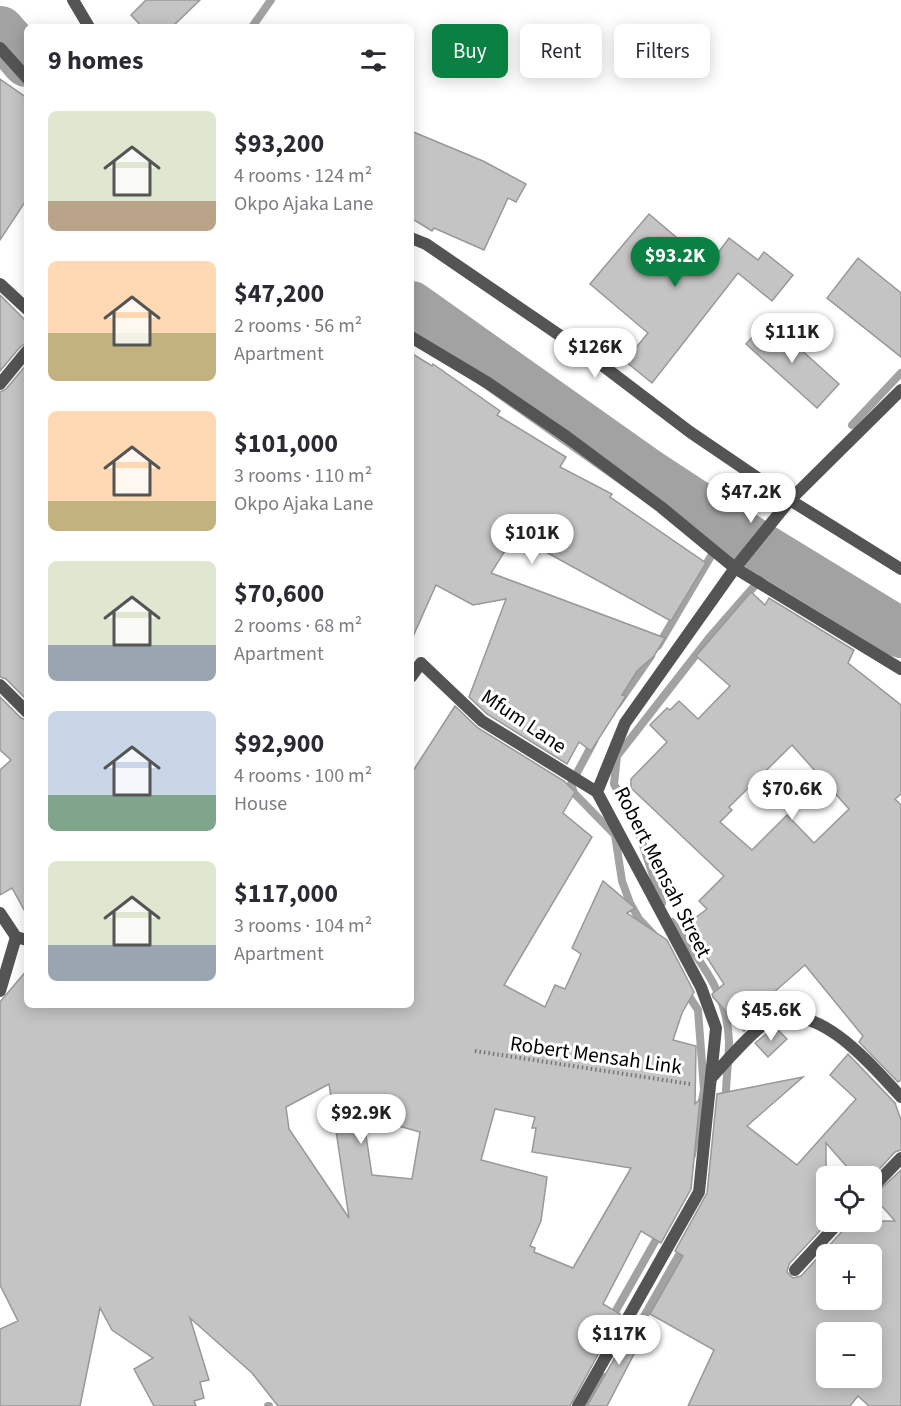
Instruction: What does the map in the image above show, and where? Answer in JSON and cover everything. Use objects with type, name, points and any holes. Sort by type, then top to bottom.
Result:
[{"type":"street","points":[[73,0],[87,24]]},
{"type":"street","points":[[0,48],[24,75]]},
{"type":"street","points":[[414,239],[426,244],[590,356],[690,432],[790,500],[901,569]]},
{"type":"street","points":[[0,284],[24,306]]},
{"type":"street","points":[[414,339],[488,383],[567,437],[662,507],[735,568],[901,669]]},
{"type":"street","points":[[0,384],[24,355]]},
{"type":"street","name":"Robert Mensah Street","points":[[578,1406],[699,1192],[716,1028],[701,987],[597,792],[625,723],[735,568],[790,500],[901,390]]},
{"type":"street","name":"Mfum Lane","points":[[414,673],[421,663],[482,721],[597,792]]},
{"type":"street","points":[[0,685],[24,709]]},
{"type":"street","points":[[0,913],[21,939],[0,992]]},
{"type":"street","points":[[711,1078],[747,1040],[772,1019],[796,1016],[820,1026],[852,1045],[901,1097]]},
{"type":"street","points":[[882,1178],[901,1158]]},
{"type":"street","points":[[795,1270],[830,1232]]},
{"type":"path","name":"Robert Mensah Link","points":[[475,1051],[682,1083],[692,1084],[711,1078]]},
{"type":"building","points":[[146,0],[200,0],[175,24],[139,24],[131,15]]},
{"type":"building","points":[[0,79],[24,96],[24,204],[0,240]]},
{"type":"building","points":[[414,132],[483,161],[526,184],[516,202],[508,198],[484,250],[434,228],[432,231],[414,220]]},
{"type":"building","points":[[649,214],[709,265],[729,238],[758,260],[764,252],[793,275],[772,301],[738,273],[652,383],[625,361],[648,333],[590,284]]},
{"type":"building","points":[[858,258],[901,293],[901,357],[827,298]]},
{"type":"building","points":[[0,295],[24,319],[24,344],[0,371]]},
{"type":"building","points":[[768,320],[839,384],[817,408],[746,344]]},
{"type":"building","points":[[414,355],[432,366],[433,364],[500,411],[497,415],[566,457],[560,467],[612,494],[610,497],[706,563],[671,621],[515,535],[491,573],[665,638],[654,656],[637,671],[622,695],[626,696],[591,751],[579,742],[567,764],[487,714],[469,697],[506,599],[473,605],[436,585],[414,634]]},
{"type":"building","points":[[24,368],[24,697],[6,679],[0,677],[0,392],[6,389]]},
{"type":"building","points":[[751,592],[765,605],[769,598],[854,650],[848,663],[901,705],[901,794],[895,799],[901,805],[901,1080],[898,1082],[859,1042],[863,1036],[805,965],[757,1007],[763,1014],[744,1031],[713,997],[712,994],[724,984],[686,925],[707,909],[699,901],[724,876],[631,788],[631,779],[667,742],[650,725],[667,708],[670,710],[679,701],[698,719],[730,686],[696,656]],"holes":[[[792,745],[849,809],[814,843],[787,815],[752,850],[720,822],[732,810],[729,807]]]},
{"type":"building","points":[[0,697],[24,719],[24,910],[12,888],[0,895],[0,770],[11,760],[0,750]]},
{"type":"building","points":[[455,706],[478,728],[564,781],[575,792],[563,813],[592,837],[504,985],[545,1007],[555,985],[565,989],[581,954],[572,948],[603,881],[635,908],[627,913],[667,940],[694,992],[682,1013],[673,1040],[696,1046],[695,1104],[700,1099],[691,1189],[661,1243],[641,1231],[603,1304],[620,1314],[570,1406],[278,1406],[252,1373],[190,1318],[209,1380],[200,1382],[204,1398],[194,1401],[196,1406],[154,1406],[134,1369],[153,1358],[112,1330],[100,1308],[80,1406],[0,1406],[0,1329],[18,1321],[0,1285],[0,1002],[24,974],[24,1008],[414,1008],[414,769]],"holes":[[[329,1084],[349,1218],[289,1129],[286,1107]],[[495,1109],[535,1117],[532,1128],[536,1128],[532,1152],[631,1168],[573,1268],[534,1252],[535,1248],[530,1246],[541,1221],[547,1177],[481,1160]],[[363,1116],[420,1132],[412,1179],[372,1175]]]},
{"type":"building","points":[[775,1027],[787,1039],[768,1057],[755,1043]]},
{"type":"building","points":[[848,1054],[895,1103],[901,1120],[901,1150],[895,1152],[882,1166],[846,1166],[826,1143],[826,1166],[816,1166],[816,1232],[819,1232],[789,1264],[787,1272],[793,1278],[801,1276],[816,1260],[816,1310],[882,1310],[882,1244],[830,1244],[841,1232],[882,1232],[882,1221],[895,1221],[882,1206],[882,1188],[901,1170],[901,1406],[869,1406],[858,1396],[850,1406],[688,1406],[714,1350],[650,1314],[683,1256],[675,1251],[707,1193],[717,1094],[803,1077],[747,1126],[797,1165],[856,1099],[830,1075]]},
{"type":"building","points":[[635,1323],[652,1333],[634,1354],[607,1406],[587,1406]]},
{"type":"waterway","points":[[254,24],[271,0]]},
{"type":"waterway","points":[[0,31],[24,59]]},
{"type":"waterway","points":[[414,308],[647,473],[757,545],[901,633]]},
{"type":"waterway","points":[[852,425],[901,373]]},
{"type":"waterway","points":[[658,646],[714,551],[692,502]]},
{"type":"waterway","points":[[662,903],[636,824],[614,784],[617,756],[709,638],[765,574],[757,545]]},
{"type":"waterway","points":[[617,705],[651,656]]},
{"type":"waterway","points":[[594,741],[571,784],[574,793],[615,835],[622,881],[630,903],[639,919],[654,935]]},
{"type":"waterway","points":[[672,922],[702,964],[718,992],[723,1008],[729,1042],[726,1103]]},
{"type":"waterway","points":[[685,990],[698,1010],[704,1090],[692,1155]]},
{"type":"waterway","points":[[610,1321],[661,1231]]},
{"type":"waterway","points":[[634,1334],[684,1246]]},
{"type":"waterway","points":[[585,1406],[605,1377]]}]
